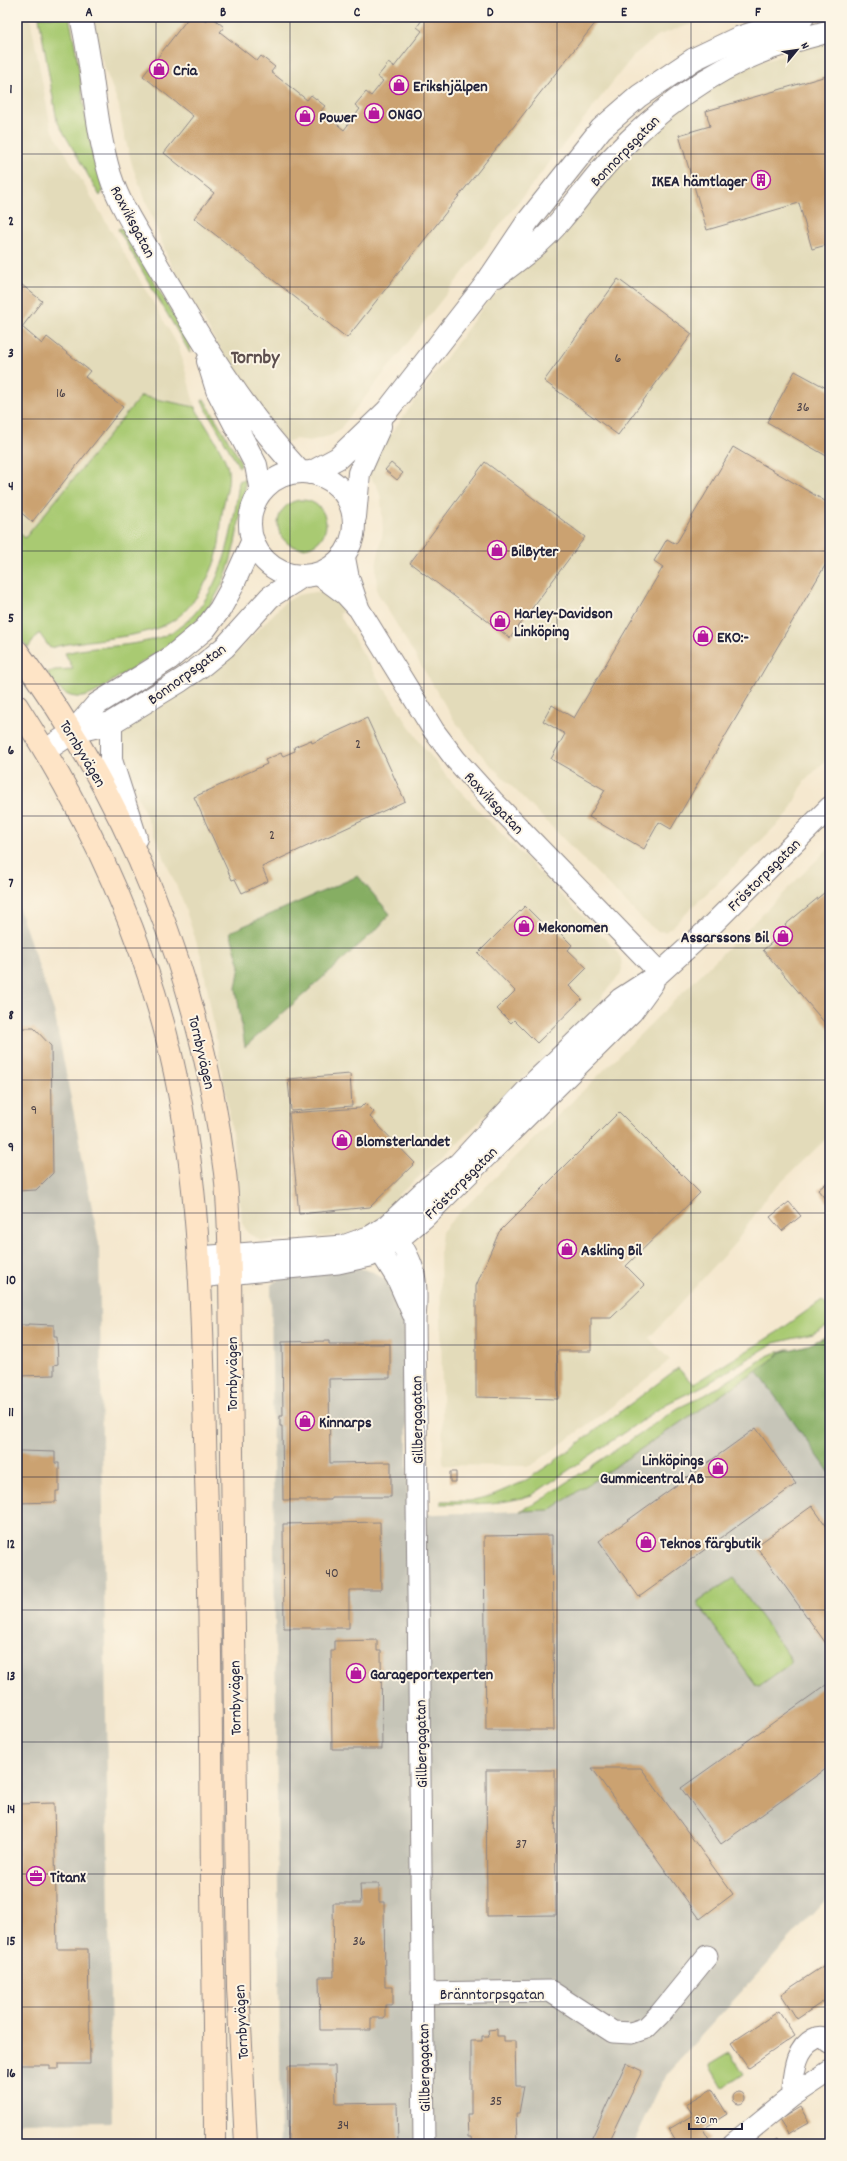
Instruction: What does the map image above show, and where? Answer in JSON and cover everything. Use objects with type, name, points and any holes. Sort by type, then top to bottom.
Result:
[{"type":"main road","name":"Tornbyvägen","points":[[17,651],[73,732],[104,786],[152,889],[182,972],[198,1028],[211,1085],[225,1174],[230,1264],[238,1987],[246,2144]]},
{"type":"main road","name":"Tornbyvägen","points":[[17,706],[46,750],[86,822],[110,872],[130,920],[152,984],[179,1093],[192,1176],[198,1267],[210,1602],[215,2144]]},
{"type":"street","name":"Roxviksgatan","points":[[81,17],[100,135],[111,177],[122,203],[202,343],[280,451],[305,473]]},
{"type":"street","name":"Bonnorpsgatan","points":[[305,473],[338,458],[387,411],[485,285],[533,215],[586,146],[616,115],[666,76],[713,49],[738,38],[803,17]]},
{"type":"street","name":"Bonnorpsgatan","points":[[485,285],[526,255],[544,238],[619,151],[649,121],[676,100],[711,76],[734,63],[767,49],[830,31]]},
{"type":"street","name":"Roxviksgatan","points":[[202,343],[217,390],[256,465],[261,492]]},
{"type":"street","name":"Bonnorpsgatan","points":[[354,524],[359,473],[387,411]]},
{"type":"street","points":[[305,473],[328,480],[338,487],[346,497],[352,510],[354,524],[351,542],[344,555],[331,568],[310,575],[282,572],[273,568],[258,551],[253,540],[250,520],[254,504],[261,492],[271,483],[283,476],[305,473]]},
{"type":"street","name":"Bonnorpsgatan","points":[[46,750],[73,732],[97,704],[169,659],[205,629],[220,609],[231,589],[253,540]]},
{"type":"street","name":"Roxviksgatan","points":[[344,555],[348,576],[359,609],[434,731],[456,760],[493,801],[660,972]]},
{"type":"street","name":"Roxviksgatan","points":[[310,575],[344,594],[359,609]]},
{"type":"street","name":"Bonnorpsgatan","points":[[73,732],[111,723],[203,665],[244,627],[270,597],[310,575]]},
{"type":"street","points":[[111,723],[111,760],[152,889]]},
{"type":"street","name":"Fröstorpsgatan","points":[[198,1267],[230,1264],[338,1264],[370,1256],[376,1244],[394,1232],[424,1218],[632,1012],[660,972],[705,932],[830,807]]},
{"type":"street","name":"Gillbergagatan","points":[[394,1232],[410,1259],[417,1286],[415,1319],[424,2144]]},
{"type":"street","name":"Gillbergagatan","points":[[376,1244],[408,1298],[415,1319]]},
{"type":"street","name":"Bränntorpsgatan","points":[[422,1993],[550,1991],[614,2032],[631,2033],[646,2028],[659,2015],[707,1956]]},
{"type":"street","points":[[791,2097],[796,2064],[803,2048],[814,2039],[820,2037],[825,2038],[830,2043]]},
{"type":"street","points":[[733,2144],[791,2097],[830,2071]]},
{"type":"shaded area","points":[[17,17],[30,17],[51,128],[179,347],[195,407],[141,396],[25,538],[17,531]]},
{"type":"shaded area","points":[[92,17],[712,17],[659,35],[634,55],[340,429],[332,435],[322,438],[309,441],[295,439],[285,443],[237,378],[169,261],[133,168],[123,131],[119,106],[100,55]]},
{"type":"shaded area","points":[[830,41],[830,756],[804,782],[788,814],[672,927],[665,932],[657,931],[643,920],[484,758],[454,720],[377,592],[376,567],[383,531],[381,498],[377,486],[368,475],[379,450],[487,302],[534,257],[617,161],[668,113],[749,65]]},
{"type":"shaded area","points":[[326,592],[337,599],[346,609],[339,614],[379,680],[419,741],[449,779],[616,950],[621,959],[622,969],[620,975],[604,993],[599,1003],[449,1151],[397,1196],[400,1201],[393,1208],[366,1227],[343,1235],[261,1241],[248,1233],[242,1223],[231,1123],[202,959],[182,899],[119,753],[122,734],[132,724],[218,668],[241,648],[284,603],[298,595]],"holes":[[[377,929],[236,988],[240,966],[230,932]]]},
{"type":"shaded area","points":[[830,847],[830,1135],[768,1195],[736,1242],[649,1338],[670,1360],[602,1414],[531,1466],[443,1465],[440,1249],[442,1232],[453,1219]]},
{"type":"shaded area","points":[[17,903],[54,1011],[99,1244],[112,2122],[17,2123]]},
{"type":"shaded area","points":[[359,1268],[373,1272],[384,1279],[395,1290],[405,1318],[408,1515],[550,1510],[757,1371],[830,1473],[830,1895],[666,2074],[633,2144],[281,2144],[271,1285],[280,1278]]},
{"type":"green space","points":[[39,17],[69,17],[76,50],[92,150],[102,180],[103,186],[100,196],[57,121]]},
{"type":"green space","points":[[121,228],[124,230],[186,337],[191,347],[190,353],[118,229]]},
{"type":"green space","points":[[141,396],[195,407],[217,443],[227,465],[227,491],[222,513],[219,546],[213,567],[198,595],[184,611],[177,618],[156,629],[127,636],[79,642],[50,648],[39,633],[28,648],[17,634],[17,531],[25,538]]},
{"type":"green space","points":[[204,399],[240,460],[241,466],[239,467],[205,407],[202,400]]},
{"type":"green space","points":[[245,479],[245,489],[238,528],[228,568],[218,592],[199,619],[160,651],[93,694],[76,697],[71,696],[59,689],[46,673],[55,670],[73,669],[65,653],[77,650],[150,641],[181,626],[197,611],[210,592],[220,571],[232,525],[239,481]]},
{"type":"green space","points":[[297,500],[307,500],[319,507],[326,519],[326,529],[319,541],[307,548],[297,548],[289,544],[282,537],[278,529],[278,519],[282,511],[289,504]]},
{"type":"green space","points":[[358,876],[390,914],[377,929],[245,1047],[236,988],[240,966],[230,932]]},
{"type":"green space","points":[[822,1300],[830,1309],[830,1324],[813,1334],[774,1343],[707,1384],[666,1404],[532,1495],[509,1501],[476,1504],[441,1504],[441,1501],[469,1501],[490,1496],[523,1482],[552,1463],[678,1368],[693,1384],[779,1331]]},
{"type":"green space","points":[[830,1335],[830,1473],[757,1371],[782,1352],[808,1345]]},
{"type":"green space","points":[[791,1348],[782,1352],[757,1371],[550,1510],[520,1511],[538,1502],[678,1408],[705,1395],[769,1355]]},
{"type":"green space","points":[[733,1578],[791,1659],[791,1663],[759,1686],[756,1685],[698,1604],[698,1601]]},
{"type":"green space","points":[[730,2053],[743,2074],[723,2087],[710,2065]]},
{"type":"building","points":[[189,17],[201,17],[206,21],[212,17],[224,27],[220,32],[257,61],[261,56],[275,67],[271,72],[307,100],[311,95],[325,106],[321,111],[344,130],[360,109],[355,105],[366,92],[371,96],[383,81],[377,77],[388,63],[394,67],[422,31],[417,27],[424,17],[600,17],[347,338],[194,218],[214,193],[164,153],[193,116],[143,76]]},
{"type":"building","name":"IKEA hämtlager","points":[[830,75],[830,244],[812,249],[799,203],[707,230],[679,135],[710,126],[706,111]]},
{"type":"building","points":[[618,279],[692,334],[618,435],[544,381]]},
{"type":"building","points":[[17,281],[42,301],[22,327],[42,344],[47,337],[90,371],[85,377],[123,407],[32,522],[17,509]]},
{"type":"building","points":[[795,371],[830,390],[830,458],[767,422]]},
{"type":"building","name":"EKO:-","points":[[733,447],[830,504],[830,557],[671,829],[659,822],[644,849],[589,817],[605,790],[551,759],[565,734],[543,721],[552,705],[574,718],[663,567],[654,561],[667,539],[676,544]]},
{"type":"building","name":"BilByter","points":[[485,462],[585,537],[510,638],[410,563]]},
{"type":"building","points":[[391,463],[403,473],[397,480],[385,470]]},
{"type":"building","points":[[367,718],[405,801],[262,867],[268,881],[242,893],[235,879],[232,880],[194,797],[267,764],[265,760],[281,753],[283,756],[295,751],[294,747],[311,740],[312,743]]},
{"type":"building","points":[[830,888],[830,1029],[763,950],[788,929],[785,925]]},
{"type":"building","points":[[525,906],[552,933],[556,929],[572,945],[568,950],[587,968],[569,986],[582,999],[537,1043],[514,1020],[511,1023],[497,1009],[515,991],[478,953]]},
{"type":"building","points":[[17,1028],[34,1028],[51,1046],[53,1173],[36,1190],[17,1191]]},
{"type":"building","points":[[350,1074],[352,1106],[291,1111],[288,1079]]},
{"type":"building","name":"Blomsterlandet","points":[[365,1103],[374,1112],[370,1117],[415,1163],[370,1207],[299,1214],[289,1113],[360,1108]]},
{"type":"building","name":"Askling Bil","points":[[619,1112],[700,1193],[626,1266],[645,1285],[611,1318],[591,1318],[591,1351],[557,1351],[558,1399],[476,1397],[476,1286],[499,1232]]},
{"type":"building","points":[[830,1180],[830,1205],[818,1190]]},
{"type":"building","points":[[789,1202],[801,1216],[782,1231],[770,1217]]},
{"type":"building","points":[[17,1325],[54,1325],[54,1337],[57,1337],[58,1364],[54,1365],[54,1375],[17,1376]]},
{"type":"building","name":"Kinnarps","points":[[329,1341],[329,1344],[390,1344],[390,1378],[329,1379],[330,1463],[391,1462],[391,1497],[331,1497],[331,1500],[283,1500],[282,1426],[280,1426],[280,1416],[283,1416],[282,1342]]},
{"type":"building","points":[[756,1428],[796,1484],[639,1597],[599,1541]]},
{"type":"building","points":[[17,1452],[55,1452],[55,1463],[59,1463],[59,1491],[56,1491],[56,1502],[17,1503]]},
{"type":"building","points":[[450,1472],[456,1472],[456,1482],[450,1482]]},
{"type":"building","points":[[812,1506],[830,1531],[830,1649],[756,1546]]},
{"type":"building","points":[[380,1522],[381,1590],[349,1590],[349,1628],[284,1628],[283,1524]]},
{"type":"building","points":[[552,1535],[554,1730],[486,1730],[484,1536]]},
{"type":"building","name":"Garageportexperten","points":[[377,1640],[377,1651],[381,1651],[382,1749],[332,1749],[331,1651],[334,1651],[334,1641]]},
{"type":"building","points":[[826,1685],[830,1690],[830,1766],[721,1844],[681,1788]]},
{"type":"building","points":[[592,1768],[641,1768],[733,1894],[700,1919]]},
{"type":"building","points":[[486,1770],[555,1770],[556,1915],[487,1916]]},
{"type":"building","name":"TitanX","points":[[54,1803],[57,1949],[88,1949],[90,2064],[58,2064],[58,2069],[50,2069],[50,2065],[17,2065],[17,1804]]},
{"type":"building","points":[[360,1884],[379,1884],[379,1902],[384,1902],[385,1987],[393,1987],[393,2005],[385,2005],[385,2018],[371,2018],[371,2030],[320,2030],[319,1977],[334,1977],[333,1903],[361,1903]]},
{"type":"building","points":[[829,1962],[830,1997],[797,2019],[781,1994]]},
{"type":"building","points":[[779,2011],[795,2036],[748,2068],[731,2043]]},
{"type":"building","points":[[497,2029],[497,2036],[504,2036],[504,2041],[515,2041],[516,2086],[524,2086],[519,2113],[516,2113],[517,2144],[472,2144],[471,2137],[468,2137],[467,2114],[471,2114],[471,2041],[482,2041],[482,2036],[489,2036],[488,2030]]},
{"type":"building","points":[[626,2063],[642,2071],[607,2144],[589,2144]]},
{"type":"building","points":[[288,2066],[335,2066],[336,2104],[397,2103],[398,2144],[288,2144]]},
{"type":"building","points":[[712,2089],[727,2114],[703,2129],[709,2139],[701,2144],[667,2144],[675,2139],[669,2129],[693,2115],[686,2104]]},
{"type":"building","points":[[739,2092],[743,2094],[745,2098],[743,2102],[739,2104],[735,2102],[733,2098],[735,2094]]},
{"type":"building","points":[[800,2107],[809,2122],[788,2134],[779,2120]]},
{"type":"building","points":[[777,2139],[780,2144],[768,2144]]},
{"type":"place","name":"Cria","points":[[159,69]]},
{"type":"place","name":"Erikshjälpen","points":[[399,85]]},
{"type":"place","name":"ONGO","points":[[374,113]]},
{"type":"place","name":"Power","points":[[305,116]]},
{"type":"place","name":"IKEA hämtlager","points":[[761,180]]},
{"type":"place","name":"BilByter","points":[[497,550]]},
{"type":"place","name":"Harley-Davidson Linköping","points":[[500,621]]},
{"type":"place","name":"EKO:-","points":[[703,636]]},
{"type":"place","name":"Mekonomen","points":[[524,926]]},
{"type":"place","name":"Assarssons Bil","points":[[783,936]]},
{"type":"place","name":"Blomsterlandet","points":[[342,1140]]},
{"type":"place","name":"Askling Bil","points":[[567,1249]]},
{"type":"place","name":"Kinnarps","points":[[305,1421]]},
{"type":"place","name":"Linköpings Gummicentral AB","points":[[718,1468]]},
{"type":"place","name":"Teknos färgbutik","points":[[646,1542]]},
{"type":"place","name":"Garageportexperten","points":[[356,1673]]},
{"type":"place","name":"TitanX","points":[[36,1876]]},
{"type":"district","name":"Tornby","points":[[255,356]]}]
